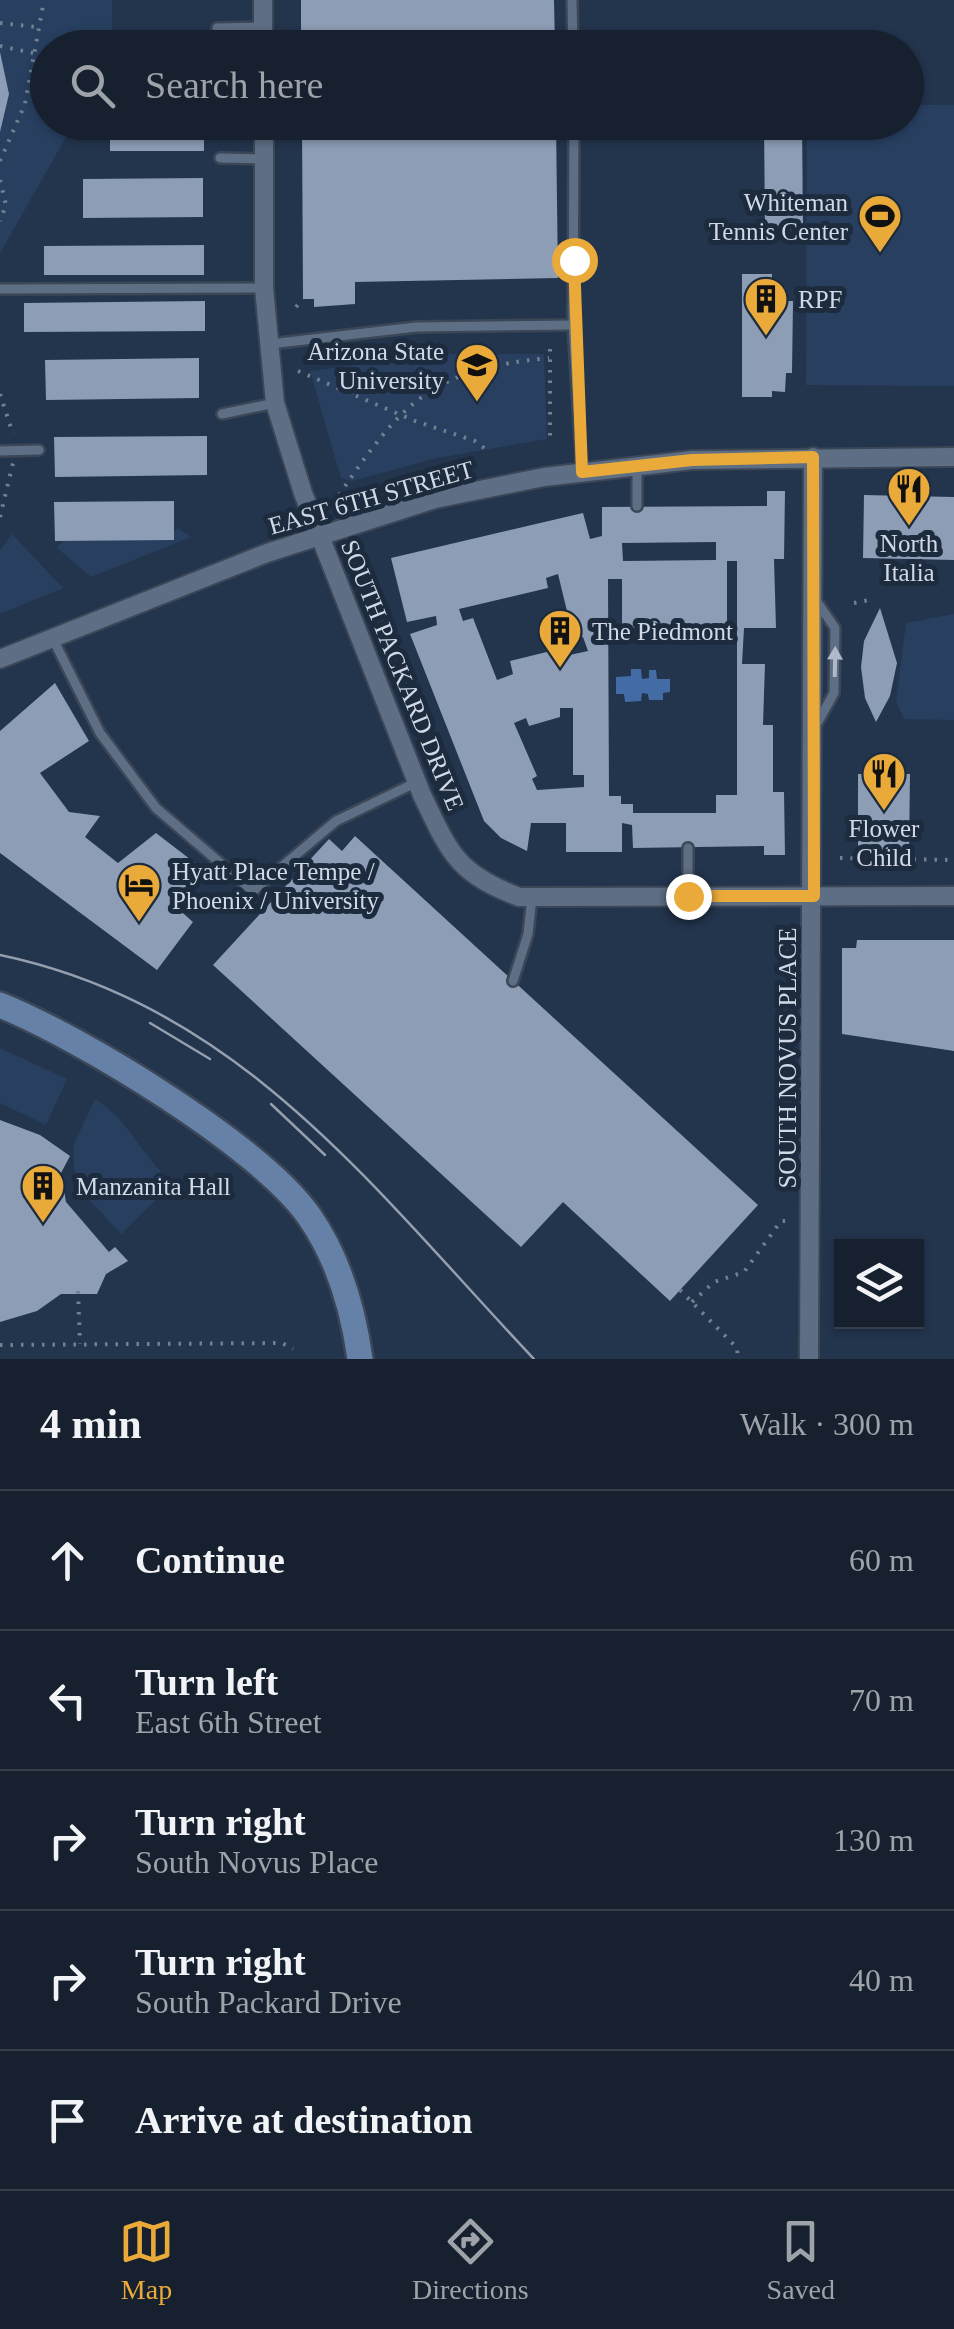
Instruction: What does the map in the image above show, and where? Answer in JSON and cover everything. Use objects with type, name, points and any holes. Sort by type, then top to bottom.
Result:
[{"type":"street","points":[[263,0],[263,28]]},
{"type":"street","name":"SOUTH PACKARD DRIVE","points":[[264,140],[264,288],[275,403],[319,534],[416,782],[446,843],[476,881],[519,897],[954,896]]},
{"type":"street","name":"EAST 6TH STREET","points":[[0,659],[319,534],[434,499],[637,464],[813,457],[954,457]]},
{"type":"street","name":"SOUTH NOVUS PLACE","points":[[810,1359],[813,457]]},
{"type":"street","points":[[0,1005],[112,1065],[278,1180],[309,1216],[334,1259],[352,1314],[360,1359]]},
{"type":"lane","points":[[572,0],[573,30]]},
{"type":"lane","points":[[217,28],[263,28]]},
{"type":"lane","points":[[574,140],[573,325],[582,472]]},
{"type":"lane","points":[[220,158],[264,159]]},
{"type":"lane","points":[[0,289],[264,288]]},
{"type":"lane","points":[[268,344],[416,327],[573,325]]},
{"type":"lane","points":[[222,414],[275,403]]},
{"type":"lane","points":[[0,451],[40,450]]},
{"type":"lane","points":[[636,506],[637,464]]},
{"type":"lane","points":[[52,637],[100,732],[156,808],[253,892],[336,821],[416,782]]},
{"type":"lane","points":[[688,848],[688,896]]},
{"type":"lane","points":[[513,981],[528,934],[532,897]]},
{"type":"path","points":[[37,30],[44,0]]},
{"type":"path","points":[[0,24],[38,27]]},
{"type":"path","points":[[0,46],[30,52]]},
{"type":"path","points":[[0,162],[24,104],[30,70]]},
{"type":"path","points":[[0,180],[6,205],[0,221]]},
{"type":"path","points":[[296,308],[303,299]]},
{"type":"path","points":[[550,349],[550,442]]},
{"type":"path","points":[[340,494],[399,414],[428,390],[460,374],[549,358]]},
{"type":"path","points":[[298,371],[474,441],[488,451]]},
{"type":"path","points":[[854,603],[870,600]]},
{"type":"path","points":[[840,858],[954,860]]},
{"type":"path","points":[[692,1302],[714,1282],[744,1272],[780,1221],[794,1221]]},
{"type":"path","points":[[680,1290],[738,1348],[738,1359]]},
{"type":"path","points":[[78,1291],[80,1344]]},
{"type":"path","points":[[0,1345],[282,1343],[293,1349]]},
{"type":"shaded area","name":"Arizona State University","points":[[0,0],[954,0],[954,940],[857,940],[842,1034],[954,1051],[954,1359],[0,1359],[0,853],[157,969],[193,923],[176,907],[199,867],[118,863],[85,837],[99,816],[69,812],[40,773],[89,741],[55,683],[0,731]]},
{"type":"shaded area","points":[[0,0],[112,0],[111,30],[30,30],[30,140],[64,140],[0,253]]},
{"type":"shaded area","name":"Whiteman Tennis Center","points":[[924,105],[954,105],[954,386],[806,385],[807,140],[924,140]]},
{"type":"shaded area","points":[[442,354],[544,354],[547,439],[437,458],[352,481],[341,478],[310,371]]},
{"type":"shaded area","points":[[178,528],[191,537],[91,577],[57,548],[68,535],[168,535]]},
{"type":"shaded area","points":[[12,534],[63,588],[0,614],[0,551]]},
{"type":"shaded area","points":[[954,614],[954,720],[904,719],[896,701],[906,623]]},
{"type":"shaded area","points":[[631,669],[641,669],[642,679],[649,678],[649,670],[656,670],[657,679],[670,679],[670,692],[663,693],[663,700],[649,700],[648,694],[642,693],[641,701],[625,702],[624,694],[616,694],[616,677],[631,676]]},
{"type":"shaded area","points":[[0,1048],[67,1079],[46,1125],[0,1103]]},
{"type":"shaded area","points":[[95,1099],[115,1114],[161,1171],[157,1199],[121,1234],[75,1184],[73,1146]]},
{"type":"building","points":[[301,0],[554,0],[555,30],[301,30]]},
{"type":"building","points":[[0,52],[9,94],[0,132]]},
{"type":"building","points":[[110,140],[204,140],[204,151],[110,151]]},
{"type":"building","points":[[302,140],[556,140],[558,278],[355,282],[355,304],[314,307],[314,299],[303,299]]},
{"type":"building","points":[[764,140],[802,140],[803,229],[765,230]]},
{"type":"building","points":[[203,178],[203,217],[83,218],[83,179]]},
{"type":"building","points":[[204,245],[204,275],[44,275],[44,246]]},
{"type":"building","name":"RPF","points":[[742,274],[772,274],[772,287],[786,288],[786,301],[793,301],[792,373],[786,373],[785,392],[772,391],[772,397],[742,397]]},
{"type":"building","points":[[205,301],[205,331],[24,332],[24,303]]},
{"type":"building","points":[[199,358],[199,398],[46,400],[45,360]]},
{"type":"building","points":[[207,436],[207,475],[55,477],[54,437]]},
{"type":"building","name":"The Piedmont","points":[[767,491],[785,491],[784,559],[774,559],[776,628],[744,628],[742,664],[765,664],[763,725],[773,725],[773,792],[784,792],[785,855],[764,855],[764,846],[633,848],[632,825],[622,823],[622,852],[566,852],[566,823],[531,823],[527,851],[501,838],[484,821],[410,634],[437,625],[436,616],[407,622],[391,558],[583,513],[590,539],[602,536],[602,507],[767,506]],"holes":[[[716,542],[716,560],[623,561],[622,543]],[[727,561],[737,561],[737,795],[716,795],[716,813],[633,813],[633,804],[621,804],[621,796],[609,796],[608,579],[622,579],[622,628],[727,628]],[[558,574],[574,640],[583,637],[588,651],[565,656],[563,648],[510,661],[513,674],[497,680],[473,618],[463,621],[459,609],[548,588],[546,578]],[[560,708],[573,708],[573,775],[584,775],[584,787],[537,790],[532,779],[537,776],[514,723],[526,718],[529,726],[560,717]]]},
{"type":"building","name":"North Italia","points":[[864,495],[954,497],[954,560],[863,558]]},
{"type":"building","points":[[174,501],[174,540],[55,541],[54,502]]},
{"type":"building","points":[[880,608],[897,663],[890,696],[876,722],[865,698],[861,667],[864,641]]},
{"type":"building","points":[[55,683],[89,741],[40,773],[69,812],[100,816],[85,837],[118,863],[156,833],[199,866],[176,907],[193,922],[157,970],[0,853],[0,731]]},
{"type":"building","name":"Flower Child","points":[[858,774],[910,774],[909,850],[858,850]]},
{"type":"building","points":[[355,836],[758,1205],[670,1301],[563,1202],[521,1247],[213,965],[329,839],[342,851]]},
{"type":"building","points":[[857,940],[954,940],[954,1051],[842,1034],[842,948],[856,948]]},
{"type":"building","name":"Manzanita Hall","points":[[0,1120],[40,1135],[70,1156],[61,1173],[66,1202],[109,1252],[115,1247],[128,1261],[106,1274],[97,1294],[61,1294],[37,1311],[0,1322]]},
{"type":"tram line","points":[[0,955],[86,980],[163,1016],[233,1061],[298,1113],[359,1170],[534,1359]]},
{"type":"tram line","points":[[150,1023],[210,1059]]},
{"type":"tram line","points":[[271,1104],[325,1155]]},
{"type":"place","name":"Whiteman Tennis Center","points":[[880,254]]},
{"type":"place","name":"RPF","points":[[766,337]]},
{"type":"place","name":"Arizona State University","points":[[477,403]]},
{"type":"place","name":"North Italia","points":[[909,527]]},
{"type":"place","name":"The Piedmont","points":[[560,669]]},
{"type":"place","name":"Flower Child","points":[[884,812]]},
{"type":"place","name":"Hyatt Place Tempe / Phoenix / University","points":[[139,923]]},
{"type":"place","name":"Manzanita Hall","points":[[43,1224]]},
{"type":"route","points":[[574,260],[573,325],[582,472],[692,460],[813,457],[814,896],[688,896]]}]
